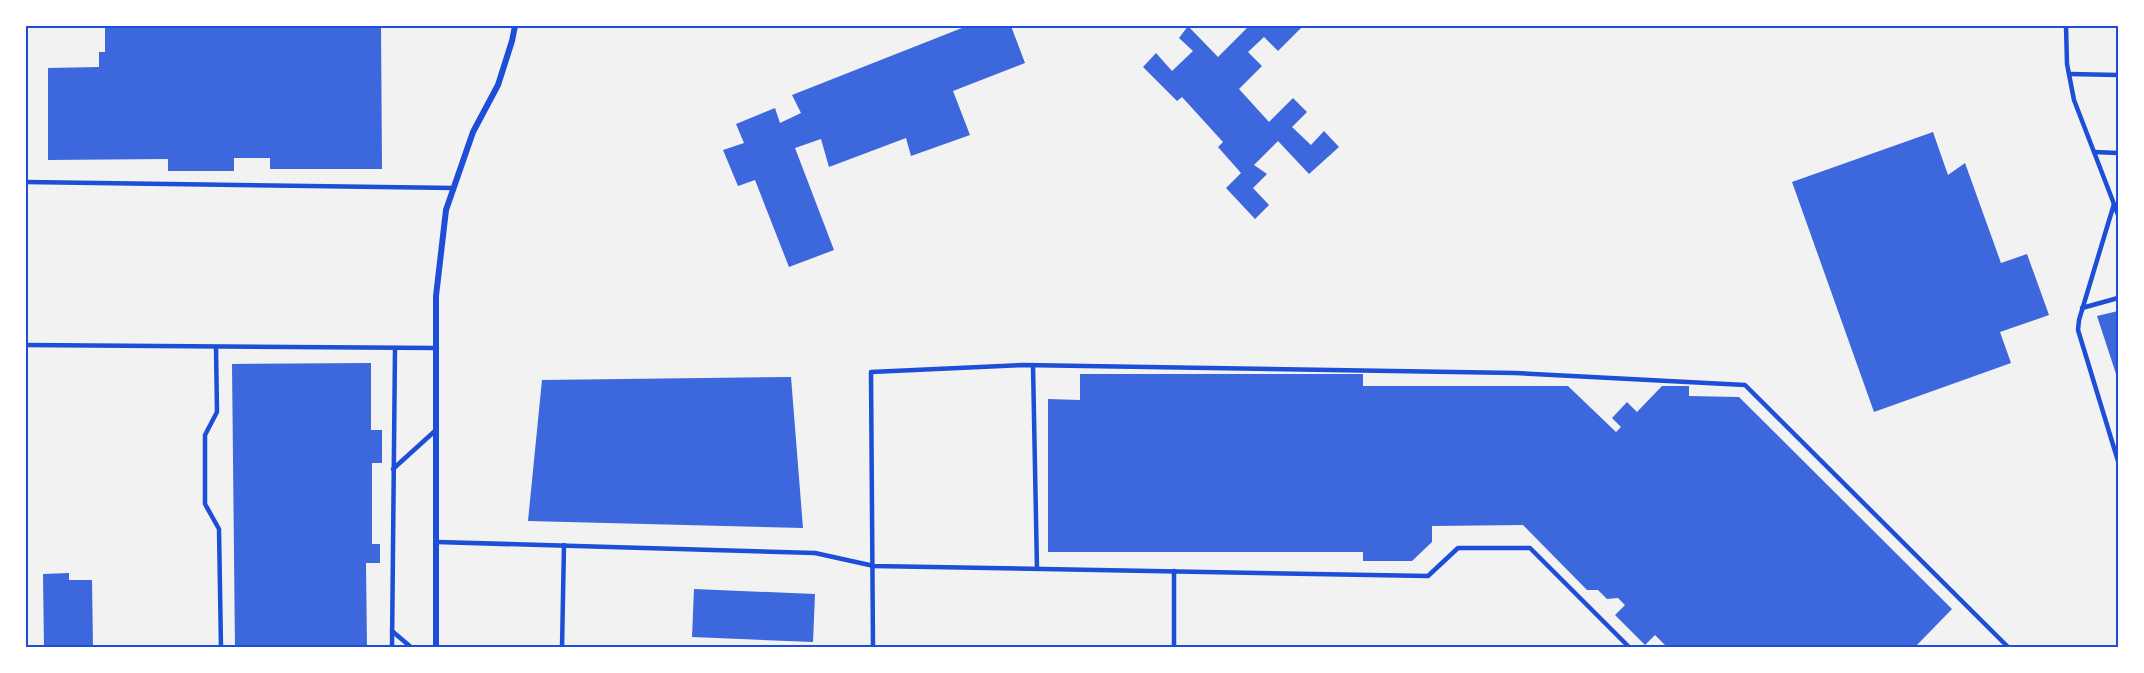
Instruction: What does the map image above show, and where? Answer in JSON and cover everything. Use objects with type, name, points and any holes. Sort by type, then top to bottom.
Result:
[{"type":"street","points":[[436,648],[436,296],[446,210],[473,132],[498,85],[515,26]]},
{"type":"lane","points":[[2066,26],[2069,74],[2074,100],[2118,212]]},
{"type":"lane","points":[[2069,74],[2118,75]]},
{"type":"lane","points":[[2094,152],[2118,153]]},
{"type":"lane","points":[[26,182],[454,188]]},
{"type":"lane","points":[[2114,204],[2082,308],[2078,330],[2118,461]]},
{"type":"lane","points":[[2082,308],[2118,298]]},
{"type":"lane","points":[[26,345],[437,348]]},
{"type":"lane","points":[[216,347],[217,412],[204,435],[205,504],[219,529],[221,648]]},
{"type":"lane","points":[[392,648],[395,348]]},
{"type":"lane","points":[[1034,365],[1037,569]]},
{"type":"lane","points":[[873,648],[871,372],[1034,365],[1515,373],[1745,385],[2009,648]]},
{"type":"lane","points":[[393,469],[437,428]]},
{"type":"lane","points":[[437,542],[815,553],[874,566],[1428,576],[1458,548],[1530,548],[1630,648]]},
{"type":"lane","points":[[562,648],[564,545]]},
{"type":"lane","points":[[1174,571],[1174,648]]},
{"type":"lane","points":[[392,631],[412,648]]},
{"type":"lane","points":[[1618,648],[1624,641]]},
{"type":"building","points":[[105,26],[381,26],[382,169],[270,169],[270,158],[234,158],[234,171],[168,171],[168,159],[48,160],[48,68],[99,67],[99,52],[105,52]]},
{"type":"building","points":[[967,26],[1011,26],[1025,63],[953,91],[970,135],[911,156],[906,138],[829,167],[821,139],[795,148],[834,250],[789,267],[755,180],[738,186],[723,150],[744,143],[736,124],[775,108],[780,123],[801,113],[792,95]]},
{"type":"building","points":[[1188,26],[1218,57],[1247,28],[1245,26],[1303,26],[1278,51],[1264,37],[1248,52],[1262,66],[1239,89],[1269,122],[1293,98],[1307,112],[1292,127],[1311,145],[1324,131],[1339,147],[1309,174],[1278,141],[1254,165],[1267,174],[1253,188],[1269,205],[1255,219],[1226,188],[1241,173],[1218,147],[1223,142],[1182,97],[1177,101],[1143,67],[1156,53],[1172,71],[1193,51],[1179,38]]},
{"type":"building","points":[[1933,132],[1948,175],[1965,163],[2001,263],[2027,254],[2049,315],[2000,332],[2011,363],[1874,412],[1792,182]]},
{"type":"building","points":[[2118,311],[2118,380],[2097,316]]},
{"type":"building","points":[[371,363],[371,430],[382,430],[382,463],[372,463],[372,544],[380,544],[380,563],[366,563],[367,648],[235,648],[232,364]]},
{"type":"building","points":[[1080,374],[1363,374],[1363,386],[1568,386],[1616,432],[1621,427],[1612,418],[1627,402],[1637,412],[1662,386],[1689,386],[1689,396],[1739,397],[1952,609],[1917,645],[1919,648],[1668,648],[1655,635],[1645,645],[1615,615],[1625,605],[1618,598],[1607,599],[1598,590],[1587,590],[1523,525],[1432,526],[1432,542],[1412,561],[1363,561],[1363,552],[1048,552],[1048,399],[1080,400]]},
{"type":"building","points":[[791,377],[803,528],[528,521],[542,380]]},
{"type":"building","points":[[69,573],[69,580],[92,580],[93,648],[44,648],[43,574]]},
{"type":"building","points":[[694,589],[815,594],[813,642],[692,637]]}]
